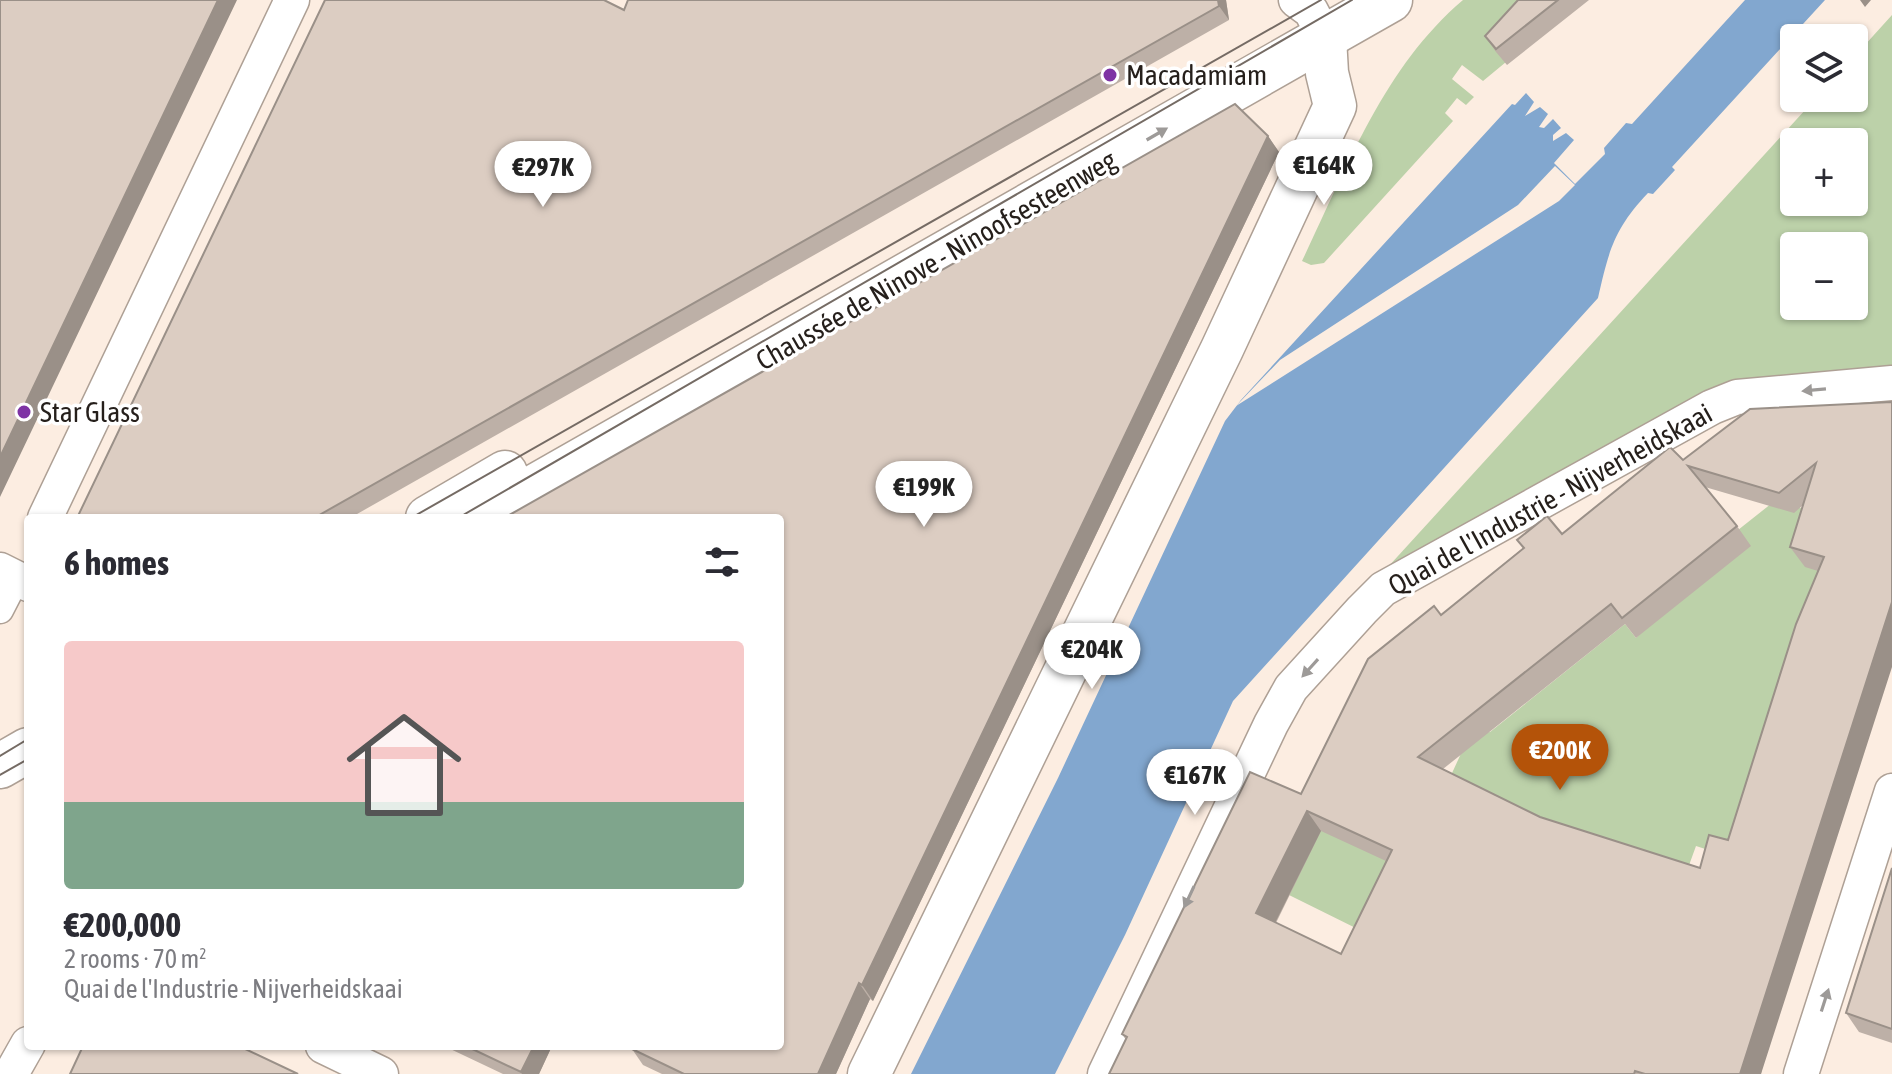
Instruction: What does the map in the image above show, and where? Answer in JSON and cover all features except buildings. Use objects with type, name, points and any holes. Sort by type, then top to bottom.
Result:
[{"type":"main road","name":"Chaussée de Ninove - Ninoofsesteenweg","points":[[435,514],[1315,12],[1390,0]]},
{"type":"main road","name":"Chaussée de Ninove - Ninoofsesteenweg","points":[[487,514],[1315,12]]},
{"type":"street","points":[[47,514],[292,0]]},
{"type":"street","points":[[869,1074],[1215,363],[1335,106],[1315,12]]},
{"type":"street","name":"Quai de l'Industrie - Nijverheidskaai","points":[[1105,1074],[1291,688],[1383,589],[1712,407],[1737,397],[1892,383]]},
{"type":"street","points":[[0,610],[18,572]]},
{"type":"street","points":[[1801,1074],[1892,791]]},
{"type":"street","points":[[11,1074],[25,1050]]},
{"type":"street","points":[[331,1050],[381,1074]]},
{"type":"green space","points":[[1463,0],[1550,0],[1563,15],[1483,81],[1462,65],[1452,79],[1474,97],[1466,105],[1457,98],[1445,113],[1453,121],[1324,263],[1311,265],[1302,261],[1369,121],[1389,88],[1410,56]]},
{"type":"green space","points":[[1892,15],[1892,373],[1783,379],[1377,579],[1780,137],[1780,216],[1868,216],[1868,128],[1789,128],[1803,112],[1868,112],[1868,42]]},
{"type":"green space","points":[[1786,492],[1817,526],[1838,577],[1724,855],[1696,846],[1684,879],[1493,996],[1289,895],[1326,819],[1447,784],[1470,734],[1490,732],[1625,624],[1636,638],[1738,530]]},
{"type":"water","points":[[1745,0],[1825,0],[1803,24],[1780,24],[1780,49],[1672,167],[1675,170],[1653,194],[1648,193],[1627,218],[1614,241],[1598,298],[1233,701],[1125,935],[1055,1074],[911,1074],[1058,778],[1225,421],[1512,104],[1515,105],[1526,93],[1534,102],[1525,116],[1540,107],[1548,114],[1539,127],[1544,128],[1553,119],[1561,128],[1553,135],[1553,141],[1566,133],[1574,140],[1554,163],[1575,184],[1605,154],[1604,148],[1626,123],[1632,124]]},
{"type":"pier","points":[[1555,166],[1575,185],[1559,201],[1236,406],[1280,360],[1518,205]]},
{"type":"tram line","points":[[418,514],[1321,0]]},
{"type":"tram line","points":[[465,514],[1352,0]]},
{"type":"tram line","points":[[0,756],[24,741]]},
{"type":"tram line","points":[[0,775],[24,761]]},
{"type":"place","name":"Macadamiam","points":[[1110,75]]},
{"type":"place","name":"Star Glass","points":[[24,412]]}]
